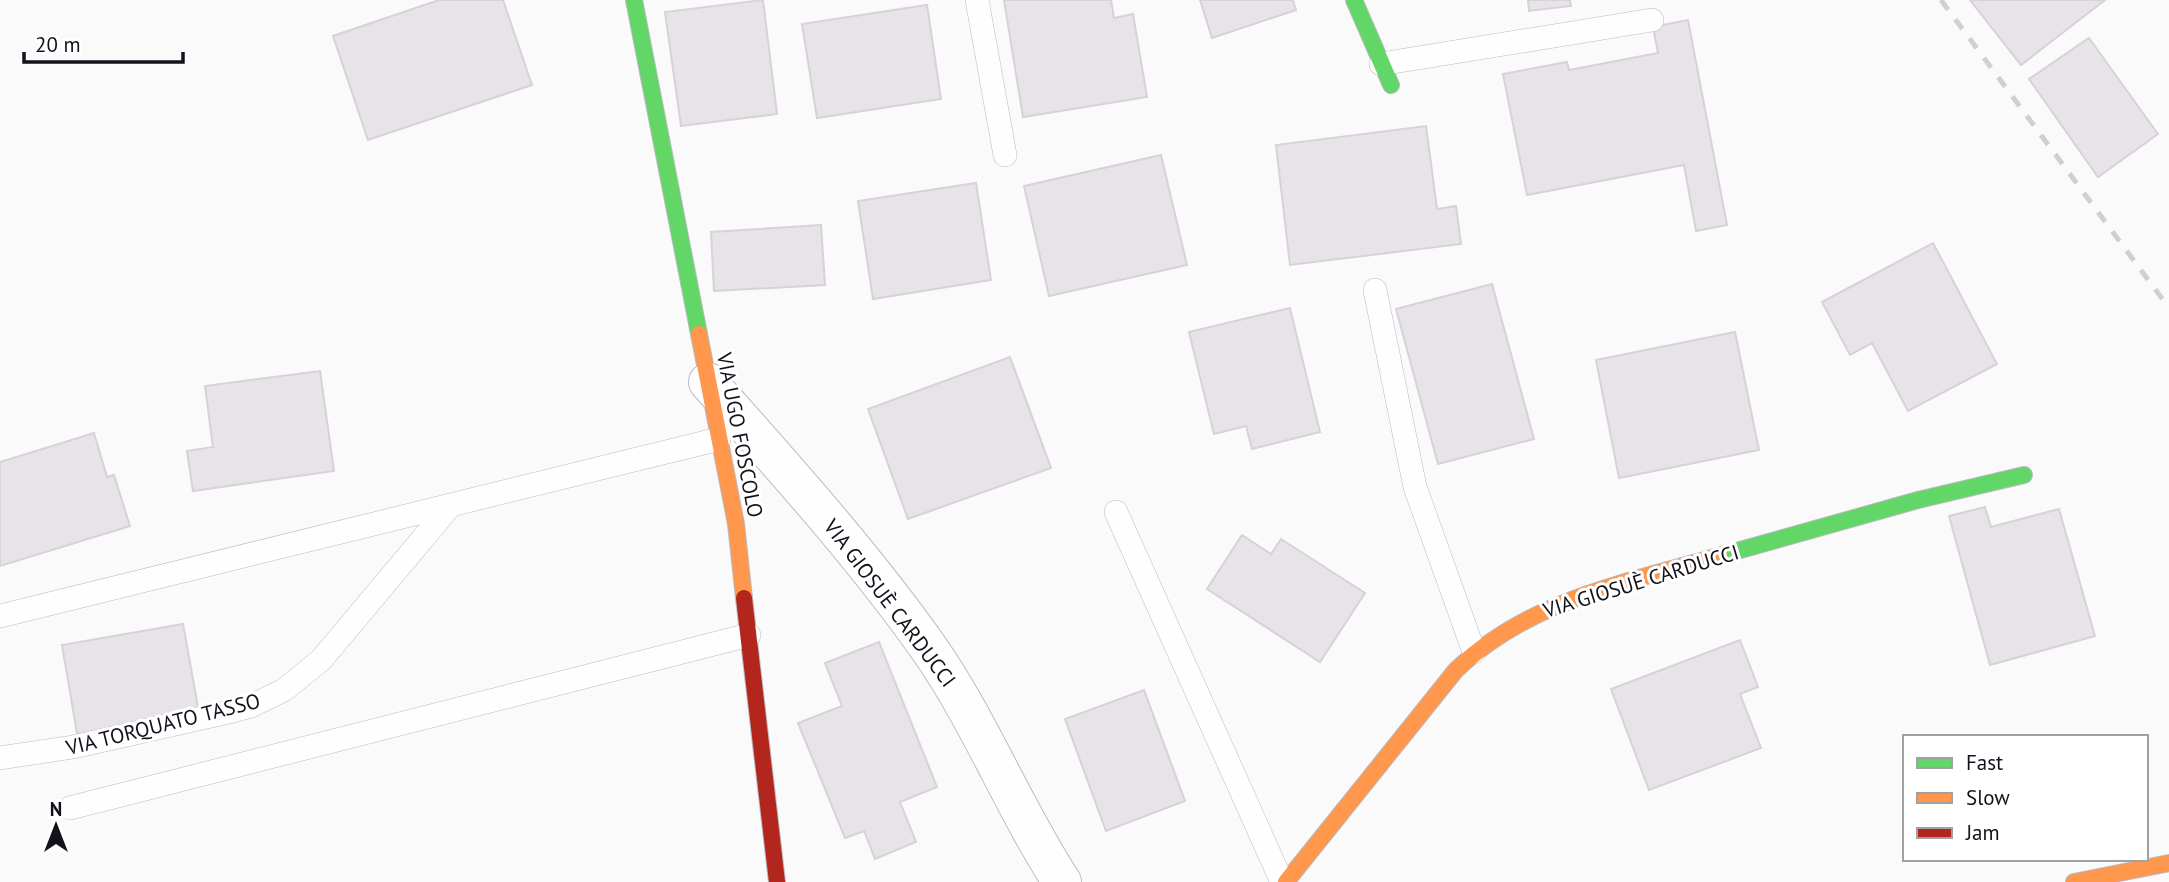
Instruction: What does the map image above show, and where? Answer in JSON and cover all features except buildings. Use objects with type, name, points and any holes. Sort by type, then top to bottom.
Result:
[{"type":"street","name":"VIA UGO FOSCOLO","points":[[634,0],[737,524],[777,882]]},
{"type":"street","points":[[1353,0],[1391,85]]},
{"type":"street","name":"VIA GIOSUÈ CARDUCCI","points":[[708,382],[837,530],[928,647],[967,709],[1062,882]]},
{"type":"street","name":"VIA GIOSUÈ CARDUCCI","points":[[1284,882],[1456,670],[1474,652],[1518,622],[1539,611],[1583,595],[1918,500],[2024,475]]},
{"type":"street","points":[[2074,882],[2169,863]]},
{"type":"lane","points":[[977,0],[1005,155]]},
{"type":"lane","points":[[1381,64],[1652,20]]},
{"type":"lane","points":[[1375,290],[1415,487],[1474,652]]},
{"type":"lane","points":[[0,616],[719,439]]},
{"type":"lane","name":"VIA TORQUATO TASSO","points":[[0,758],[73,747],[233,711],[268,699],[297,681],[321,660],[451,505]]},
{"type":"lane","points":[[1116,512],[1284,882]]},
{"type":"lane","points":[[70,808],[749,635]]},
{"type":"railway","points":[[1941,0],[2169,308]]},
{"type":"traffic: fast","points":[[634,0],[699,334]]},
{"type":"traffic: fast","points":[[1354,0],[1391,85]]},
{"type":"traffic: fast","points":[[1719,556],[1918,500],[2024,475]]},
{"type":"traffic: slow","points":[[699,334],[736,524],[744,598]]},
{"type":"traffic: slow","points":[[1286,882],[1456,670],[1484,646],[1515,626],[1580,597],[1719,556]]},
{"type":"traffic: slow","points":[[2074,882],[2169,863]]},
{"type":"traffic: jam","points":[[744,598],[777,882]]}]
